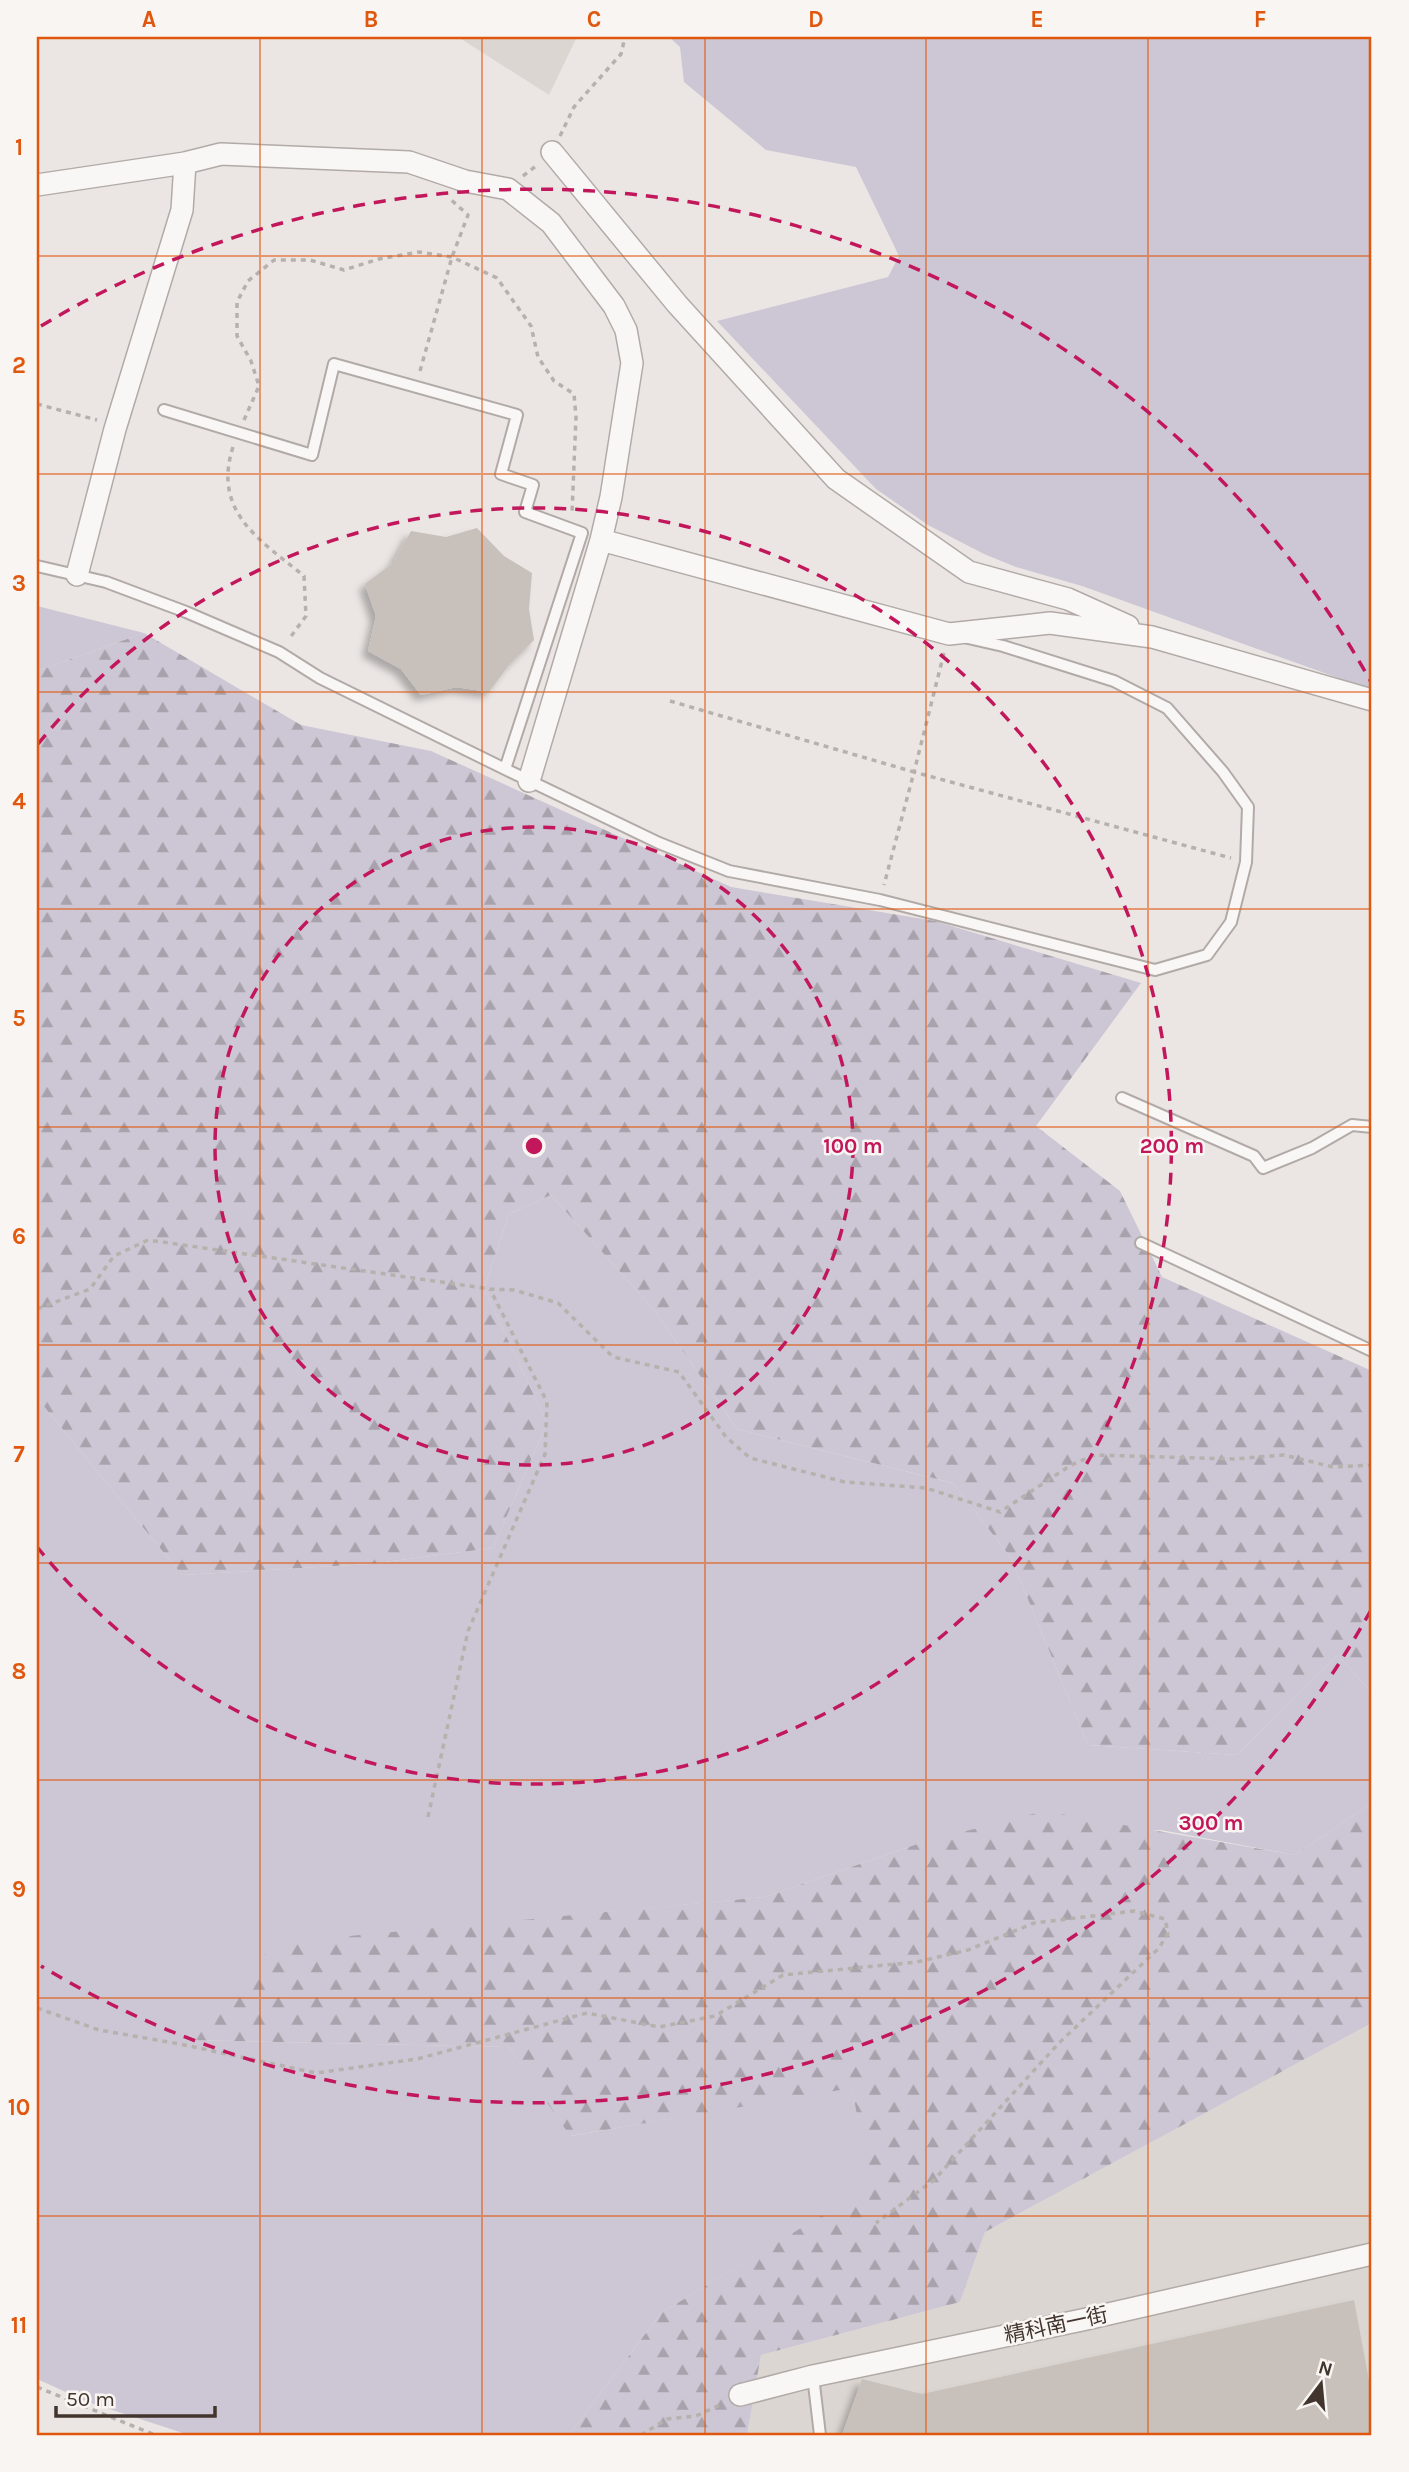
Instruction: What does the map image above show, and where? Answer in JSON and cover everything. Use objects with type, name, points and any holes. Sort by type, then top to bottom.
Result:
[{"type":"street","points":[[552,152],[677,304],[836,479],[969,572],[1068,599],[1153,637],[1372,700]]},
{"type":"street","points":[[37,185],[184,163],[221,154],[409,162],[465,181],[508,189],[551,223],[614,306],[626,330],[632,363],[611,497],[592,537],[529,780]]},
{"type":"street","points":[[77,575],[115,429],[183,211],[184,163]]},
{"type":"street","points":[[592,537],[949,634],[1050,623],[1153,637]]},
{"type":"street","name":"精科南一街","points":[[740,2395],[813,2376],[1082,2320],[1372,2254]]},
{"type":"lane","points":[[164,410],[312,455],[334,364],[517,415],[501,474],[533,485],[525,512],[592,537],[505,769]]},
{"type":"lane","points":[[37,566],[106,582],[279,652],[320,678],[505,769],[659,843],[729,871],[880,900],[1155,970],[1206,955],[1231,922],[1246,862],[1248,807],[1223,772],[1167,708],[1114,681],[1003,646],[949,634]]},
{"type":"lane","points":[[1122,1098],[1254,1156],[1262,1168],[1312,1148],[1353,1125],[1372,1127]]},
{"type":"lane","points":[[1141,1242],[1372,1351]]},
{"type":"lane","points":[[813,2376],[820,2435]]},
{"type":"path","points":[[508,189],[552,152],[573,107],[621,54],[625,37]]},
{"type":"path","points":[[416,385],[452,257],[468,215],[448,197]]},
{"type":"path","points":[[279,652],[306,616],[304,576],[246,528],[228,494],[231,454],[259,386],[237,336],[237,302],[248,281],[274,260],[310,260],[344,270],[379,259],[419,253],[452,257],[497,278],[531,326],[538,357],[554,381],[574,394],[576,417],[570,509],[575,524],[592,537]]},
{"type":"path","points":[[37,404],[99,421],[115,429]]},
{"type":"path","points":[[880,900],[949,634]]},
{"type":"path","points":[[670,701],[914,772],[1246,862]]},
{"type":"path","points":[[37,1309],[90,1289],[114,1256],[149,1240],[490,1289],[514,1290],[558,1303],[613,1357],[679,1372],[726,1437],[750,1458],[845,1482],[926,1488],[1000,1511],[1071,1465],[1095,1455],[1234,1459],[1284,1455],[1333,1467],[1372,1465]]},
{"type":"path","points":[[428,1817],[468,1631],[545,1454],[547,1402],[490,1289]]},
{"type":"path","points":[[37,2008],[99,2030],[316,2073],[417,2059],[587,2013],[659,2027],[715,2016],[783,1975],[917,1962],[968,1950],[1034,1923],[1134,1911],[1165,1919],[1168,1933],[1159,1948],[1059,2043],[934,2180],[876,2223]]},
{"type":"path","points":[[37,2387],[155,2435]]},
{"type":"path","points":[[641,2435],[667,2419],[696,2416],[740,2395]]},
{"type":"shaded area","points":[[458,37],[577,37],[549,95]]},
{"type":"shaded area","points":[[1372,2023],[1372,2435],[747,2435],[761,2355],[960,2302],[985,2232]]},
{"type":"green space","points":[[669,37],[1372,37],[1372,690],[1082,586],[1016,567],[928,525],[876,489],[717,321],[888,277],[899,256],[856,167],[766,150],[684,82],[680,47]]},
{"type":"green space","points":[[37,606],[144,633],[37,671]]},
{"type":"green space","points":[[144,633],[301,725],[431,751],[731,887],[935,921],[1141,983],[1036,1126],[1120,1191],[1162,1277],[1372,1371],[1372,1693],[1338,1655],[1237,1755],[1088,1745],[1011,1558],[953,1483],[737,1429],[655,1311],[551,1195],[509,1214],[484,1289],[547,1423],[493,1548],[369,1564],[182,1575],[37,1398],[37,671]]},
{"type":"green space","points":[[551,1195],[655,1311],[737,1429],[953,1483],[1011,1558],[1088,1745],[1237,1755],[1338,1655],[1372,1693],[1372,1803],[1295,1855],[1161,1830],[923,1842],[765,1897],[275,1944],[187,2040],[509,2047],[571,2136],[852,2087],[871,2186],[661,2313],[569,2435],[189,2435],[88,2402],[37,2379],[37,1398],[182,1575],[369,1564],[493,1548],[547,1423],[484,1289],[509,1214]]},
{"type":"green space","points":[[1372,1803],[1372,2023],[985,2232],[960,2302],[761,2355],[747,2435],[569,2435],[661,2313],[870,2186],[852,2088],[570,2136],[509,2047],[186,2040],[275,1943],[765,1897],[923,1842],[1044,1811],[1295,1855]]},
{"type":"building","points":[[477,528],[504,556],[532,573],[529,609],[534,640],[509,665],[489,692],[456,687],[421,695],[401,669],[368,651],[376,616],[365,584],[393,563],[411,531],[446,537]]},
{"type":"building","points":[[1354,2300],[1372,2397],[1372,2435],[842,2435],[862,2379],[922,2394]]}]
